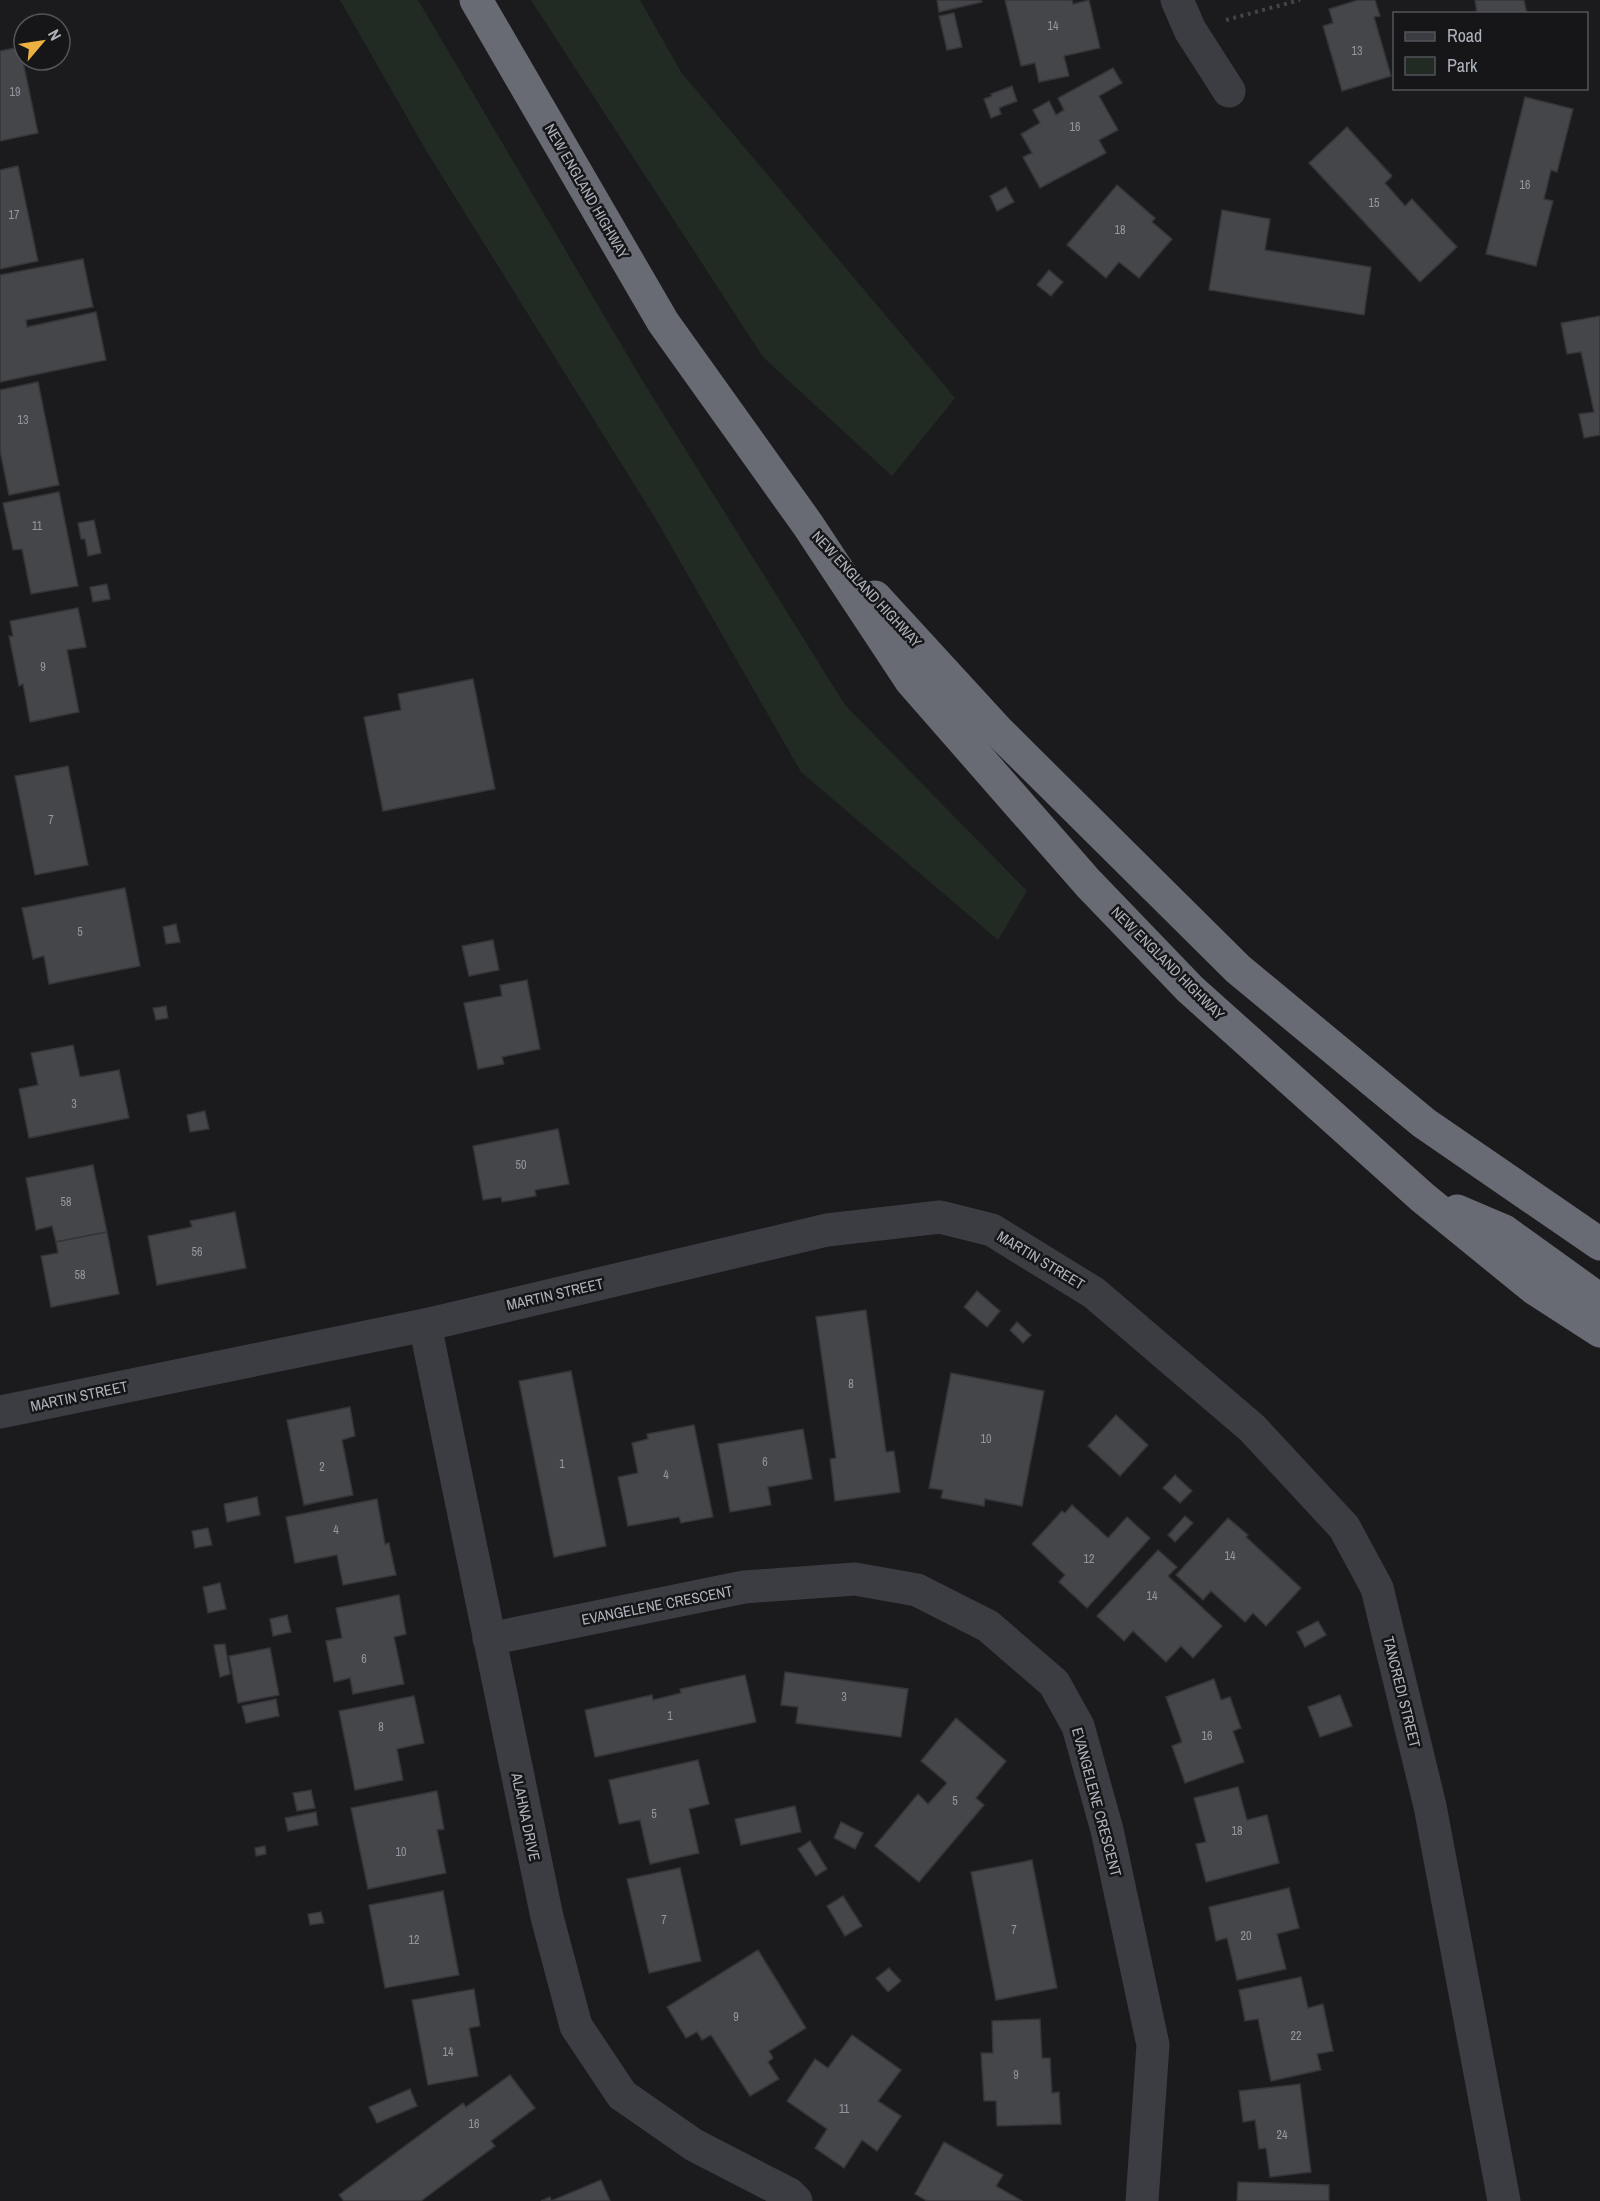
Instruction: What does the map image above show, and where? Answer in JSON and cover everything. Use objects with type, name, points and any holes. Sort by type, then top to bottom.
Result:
[{"type":"highway","name":"NEW ENGLAND HIGHWAY","points":[[476,0],[663,322],[808,525],[911,681],[1088,883],[1190,989],[1422,1197],[1535,1289],[1600,1331]]},
{"type":"highway","name":"NEW ENGLAND HIGHWAY","points":[[808,525],[998,731],[1238,969],[1424,1123],[1600,1244]]},
{"type":"highway","points":[[1422,1197],[1504,1231],[1600,1300]]},
{"type":"street","points":[[1177,0],[1190,30],[1228,91]]},
{"type":"street","name":"MARTIN STREET","points":[[1,1408],[425,1325],[826,1230],[940,1217],[992,1230],[1094,1293]]},
{"type":"street","name":"TANCREDI STREET","points":[[1094,1293],[1252,1428],[1344,1527],[1377,1588],[1430,1806],[1504,2201]]},
{"type":"street","name":"ALAHNA DRIVE","points":[[425,1325],[547,1917],[576,2026],[622,2095],[694,2145],[789,2194],[796,2201]]},
{"type":"street","name":"EVANGELENE CRESCENT","points":[[489,1639],[744,1587],[855,1580],[917,1590],[988,1626],[1053,1683],[1078,1726],[1107,1830],[1153,2045],[1142,2201]]},
{"type":"path","points":[[1226,20],[1300,0]]},
{"type":"green space","points":[[340,0],[418,0],[642,380],[845,705],[1027,891],[998,940],[801,772],[654,516],[427,152]]},
{"type":"green space","points":[[531,0],[640,0],[681,72],[955,398],[892,476],[763,357]]},
{"type":"building","points":[[937,0],[981,0],[982,2],[939,12]]},
{"type":"building","points":[[1005,0],[1072,0],[1073,4],[1089,0],[1100,48],[1064,56],[1069,76],[1039,82],[1035,63],[1021,66]]},
{"type":"building","points":[[1358,0],[1375,0],[1380,16],[1374,17],[1391,76],[1342,91],[1323,26],[1333,23],[1329,9]]},
{"type":"building","points":[[1475,0],[1524,0],[1527,12],[1477,12]]},
{"type":"building","points":[[954,13],[962,47],[947,50],[939,16]]},
{"type":"building","points":[[12,49],[12,72],[25,72],[38,133],[0,141],[0,51]]},
{"type":"building","points":[[1113,68],[1122,83],[1099,96],[1118,130],[1099,140],[1106,153],[1040,188],[1023,157],[1032,153],[1021,134],[1040,123],[1033,110],[1049,101],[1056,115],[1064,110],[1058,98]]},
{"type":"building","points":[[1012,86],[1017,101],[999,108],[1001,114],[991,118],[984,99]]},
{"type":"building","points":[[1525,97],[1573,109],[1557,172],[1551,170],[1544,199],[1553,201],[1536,266],[1486,254]]},
{"type":"building","points":[[1347,127],[1392,176],[1385,183],[1405,206],[1412,199],[1457,247],[1420,282],[1309,163]]},
{"type":"building","points":[[18,166],[38,261],[0,269],[0,170]]},
{"type":"building","points":[[1117,185],[1155,218],[1152,222],[1172,239],[1139,278],[1119,262],[1106,278],[1067,245]]},
{"type":"building","points":[[1006,187],[1014,202],[997,211],[990,196]]},
{"type":"building","points":[[1222,210],[1270,219],[1265,250],[1371,267],[1364,315],[1209,290]]},
{"type":"building","points":[[83,259],[93,307],[26,320],[27,327],[96,312],[106,360],[0,382],[0,275]]},
{"type":"building","points":[[1049,270],[1063,282],[1051,296],[1037,285]]},
{"type":"building","points":[[1600,316],[1600,435],[1584,438],[1579,414],[1594,412],[1581,352],[1567,354],[1561,323]]},
{"type":"building","points":[[38,382],[59,485],[9,495],[0,451],[0,390]]},
{"type":"building","points":[[59,492],[78,586],[31,594],[22,549],[13,550],[3,503]]},
{"type":"building","points":[[94,520],[101,553],[88,556],[85,539],[81,539],[78,523]]},
{"type":"building","points":[[107,584],[110,599],[93,602],[90,587]]},
{"type":"building","points":[[78,608],[86,647],[67,650],[79,712],[30,722],[23,684],[19,686],[9,636],[13,636],[10,621]]},
{"type":"building","points":[[473,679],[495,789],[383,811],[364,717],[401,710],[398,694]]},
{"type":"building","points":[[68,766],[88,865],[35,875],[15,776]]},
{"type":"building","points":[[125,888],[140,966],[49,984],[44,956],[33,959],[22,908]]},
{"type":"building","points":[[176,924],[180,942],[166,944],[163,927]]},
{"type":"building","points":[[493,940],[499,970],[469,976],[462,946]]},
{"type":"building","points":[[527,980],[540,1049],[502,1057],[504,1064],[478,1069],[464,1003],[502,996],[500,985]]},
{"type":"building","points":[[166,1006],[168,1018],[156,1020],[153,1008]]},
{"type":"building","points":[[73,1045],[80,1077],[119,1070],[129,1118],[29,1138],[19,1089],[38,1085],[31,1053]]},
{"type":"building","points":[[205,1111],[209,1129],[190,1132],[187,1115]]},
{"type":"building","points":[[558,1129],[569,1184],[535,1190],[536,1196],[502,1202],[501,1197],[483,1200],[473,1146]]},
{"type":"building","points":[[93,1165],[107,1232],[56,1242],[52,1226],[36,1230],[26,1178]]},
{"type":"building","points":[[235,1212],[246,1268],[157,1285],[148,1236],[192,1227],[190,1221]]},
{"type":"building","points":[[107,1232],[119,1294],[51,1307],[41,1256],[58,1253],[56,1242]]},
{"type":"building","points":[[977,1291],[1000,1311],[987,1327],[964,1307]]},
{"type":"building","points":[[866,1310],[886,1452],[894,1451],[900,1492],[835,1501],[830,1459],[836,1458],[816,1317]]},
{"type":"building","points":[[1017,1322],[1031,1335],[1023,1343],[1010,1330]]},
{"type":"building","points":[[571,1371],[606,1546],[554,1557],[519,1381]]},
{"type":"building","points":[[951,1373],[1044,1391],[1022,1506],[985,1499],[984,1506],[941,1498],[943,1490],[929,1488]]},
{"type":"building","points":[[350,1407],[355,1436],[342,1440],[353,1495],[304,1505],[287,1420]]},
{"type":"building","points":[[1116,1415],[1148,1445],[1120,1476],[1088,1446]]},
{"type":"building","points":[[694,1425],[713,1517],[681,1523],[679,1517],[628,1526],[618,1477],[638,1473],[632,1443],[648,1439],[647,1434]]},
{"type":"building","points":[[803,1429],[812,1479],[768,1487],[771,1505],[730,1512],[718,1444]]},
{"type":"building","points":[[1175,1475],[1192,1491],[1180,1503],[1163,1488]]},
{"type":"building","points":[[257,1497],[260,1515],[227,1522],[224,1504]]},
{"type":"building","points":[[377,1499],[385,1544],[389,1543],[396,1575],[343,1585],[337,1555],[295,1563],[286,1517]]},
{"type":"building","points":[[1072,1505],[1108,1538],[1127,1517],[1150,1538],[1087,1608],[1059,1582],[1065,1575],[1032,1544],[1062,1511],[1065,1513]]},
{"type":"building","points":[[1185,1516],[1193,1523],[1175,1542],[1168,1535]]},
{"type":"building","points":[[1228,1518],[1301,1588],[1266,1626],[1253,1613],[1245,1622],[1211,1591],[1203,1600],[1176,1575]]},
{"type":"building","points":[[208,1528],[212,1545],[195,1548],[192,1531]]},
{"type":"building","points":[[1158,1550],[1177,1567],[1168,1576],[1222,1626],[1193,1658],[1181,1646],[1166,1662],[1133,1631],[1124,1641],[1097,1616]]},
{"type":"building","points":[[220,1583],[226,1609],[208,1613],[203,1587]]},
{"type":"building","points":[[399,1595],[406,1634],[394,1637],[404,1684],[353,1694],[350,1678],[334,1682],[326,1641],[342,1638],[336,1608]]},
{"type":"building","points":[[287,1615],[291,1632],[273,1636],[270,1619]]},
{"type":"building","points":[[1318,1621],[1326,1635],[1305,1647],[1297,1632]]},
{"type":"building","points":[[225,1644],[230,1674],[220,1677],[214,1645]]},
{"type":"building","points":[[270,1648],[279,1695],[238,1703],[229,1656]]},
{"type":"building","points":[[785,1672],[908,1689],[901,1737],[796,1723],[798,1707],[781,1705]]},
{"type":"building","points":[[745,1675],[756,1722],[595,1757],[585,1710],[652,1695],[653,1700],[681,1693],[680,1689]]},
{"type":"building","points":[[1214,1679],[1221,1700],[1230,1697],[1241,1728],[1233,1731],[1244,1762],[1185,1783],[1172,1746],[1182,1742],[1166,1697]]},
{"type":"building","points":[[1340,1695],[1352,1726],[1320,1737],[1308,1707]]},
{"type":"building","points":[[414,1696],[424,1743],[397,1749],[403,1780],[355,1790],[339,1711]]},
{"type":"building","points":[[276,1699],[279,1716],[246,1723],[242,1706]]},
{"type":"building","points":[[956,1718],[1006,1761],[976,1798],[984,1805],[919,1882],[875,1846],[918,1794],[928,1804],[947,1783],[921,1761]]},
{"type":"building","points":[[698,1760],[709,1804],[689,1809],[699,1853],[650,1864],[640,1820],[619,1824],[609,1780]]},
{"type":"building","points":[[1238,1787],[1247,1820],[1267,1815],[1279,1863],[1206,1882],[1196,1844],[1206,1842],[1194,1798]]},
{"type":"building","points":[[311,1790],[315,1808],[297,1811],[293,1793]]},
{"type":"building","points":[[437,1791],[444,1829],[437,1830],[446,1873],[368,1889],[351,1808]]},
{"type":"building","points":[[795,1806],[801,1832],[741,1845],[735,1819]]},
{"type":"building","points":[[316,1812],[318,1825],[288,1831],[285,1818]]},
{"type":"building","points":[[841,1822],[863,1833],[855,1849],[834,1838]]},
{"type":"building","points":[[810,1841],[827,1869],[816,1876],[798,1849]]},
{"type":"building","points":[[265,1846],[266,1854],[256,1856],[255,1848]]},
{"type":"building","points":[[1032,1860],[1057,1988],[996,2000],[971,1872]]},
{"type":"building","points":[[680,1868],[701,1961],[649,1973],[627,1879]]},
{"type":"building","points":[[1289,1888],[1299,1928],[1277,1934],[1286,1969],[1237,1980],[1227,1938],[1216,1941],[1209,1907]]},
{"type":"building","points":[[443,1891],[459,1975],[385,1988],[369,1905]]},
{"type":"building","points":[[843,1896],[862,1926],[845,1936],[827,1906]]},
{"type":"building","points":[[321,1912],[324,1923],[310,1925],[308,1914]]},
{"type":"building","points":[[758,1950],[806,2028],[769,2051],[773,2058],[768,2062],[779,2079],[750,2096],[711,2035],[702,2040],[697,2032],[686,2038],[667,2007]]},
{"type":"building","points":[[889,1968],[901,1981],[888,1992],[876,1978]]},
{"type":"building","points":[[1301,1977],[1308,2008],[1323,2004],[1333,2051],[1317,2054],[1321,2070],[1271,2081],[1258,2019],[1245,2021],[1239,1990]]},
{"type":"building","points":[[474,1989],[480,2026],[469,2028],[478,2076],[428,2085],[412,2000]]},
{"type":"building","points":[[1040,2019],[1042,2058],[1050,2058],[1052,2093],[1059,2092],[1061,2124],[997,2126],[996,2101],[984,2101],[981,2053],[993,2053],[992,2021]]},
{"type":"building","points":[[852,2035],[901,2070],[878,2101],[901,2116],[877,2151],[862,2140],[844,2168],[815,2148],[827,2129],[787,2101],[815,2059],[828,2068]]},
{"type":"building","points":[[510,2075],[535,2108],[491,2141],[495,2146],[421,2201],[344,2201],[339,2195],[463,2103],[466,2107]]},
{"type":"building","points":[[1300,2084],[1311,2172],[1270,2177],[1266,2148],[1259,2149],[1255,2120],[1243,2122],[1239,2091]]},
{"type":"building","points":[[410,2089],[417,2106],[377,2123],[369,2107]]},
{"type":"building","points":[[944,2142],[1003,2175],[996,2186],[1022,2201],[927,2201],[915,2194]]},
{"type":"building","points":[[601,2180],[610,2201],[551,2201]]},
{"type":"building","points":[[1238,2182],[1329,2185],[1329,2201],[1237,2201]]}]
